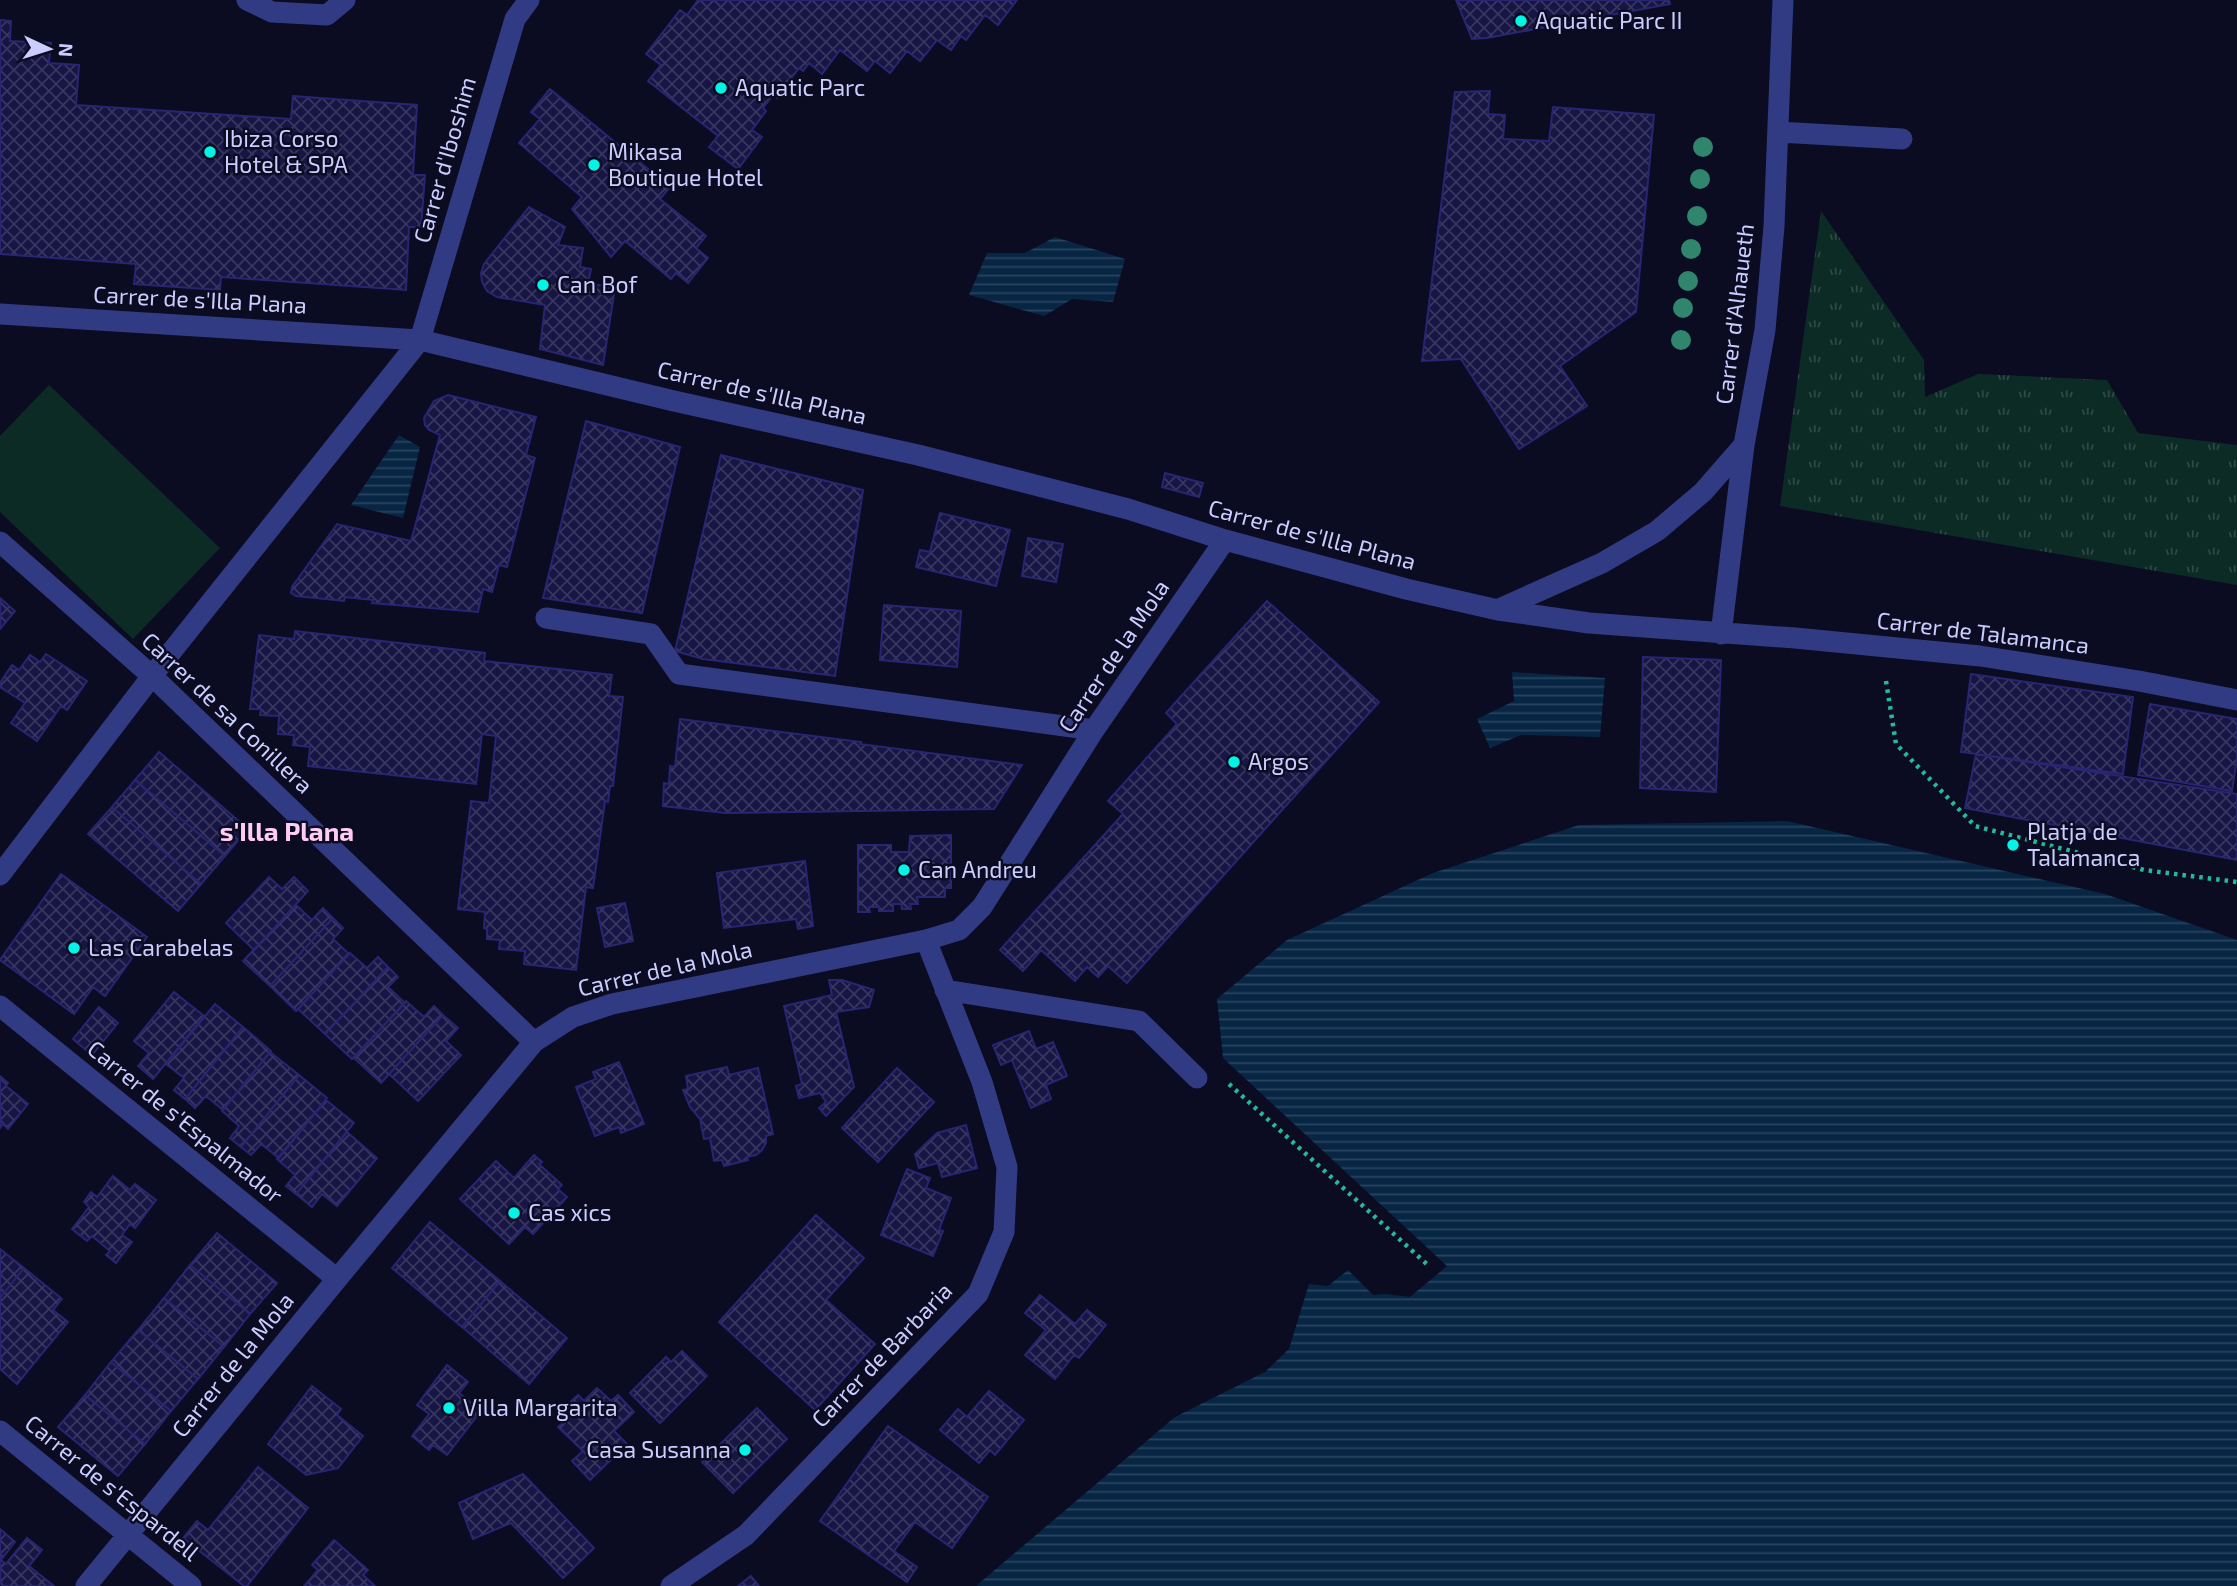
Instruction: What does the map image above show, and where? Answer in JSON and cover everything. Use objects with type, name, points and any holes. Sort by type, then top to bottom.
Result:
[{"type":"street","points":[[247,0],[272,12],[327,15],[345,0]]},
{"type":"street","name":"Carrer d'Iboshim","points":[[420,340],[514,19],[529,0]]},
{"type":"street","name":"Carrer d'Alhaueth","points":[[1721,634],[1744,445],[1765,330],[1774,226],[1783,0]]},
{"type":"street","points":[[1778,132],[1902,139]]},
{"type":"street","name":"Carrer de s'Illa Plana","points":[[0,314],[420,340],[687,404],[918,455],[1128,509],[1225,540],[1406,589],[1498,610],[1589,623],[1721,634]]},
{"type":"street","points":[[0,875],[152,676],[420,340]]},
{"type":"street","points":[[1498,610],[1602,563],[1657,531],[1703,492],[1744,445]]},
{"type":"street","name":"Carrer de la Mola","points":[[86,1586],[534,1042],[573,1017],[612,1004],[926,940],[959,930],[982,907],[1094,730],[1225,540]]},
{"type":"street","name":"Carrer de sa Conillera","points":[[0,542],[152,676],[534,1042]]},
{"type":"street","points":[[546,618],[651,634],[679,674],[1094,730]]},
{"type":"street","name":"Carrer de Talamanca","points":[[1721,634],[1980,656],[2139,681],[2237,700]]},
{"type":"street","name":"Carrer de Barbaria","points":[[671,1586],[746,1535],[978,1294],[1004,1232],[1007,1167],[982,1082],[926,940]]},
{"type":"street","points":[[945,990],[1139,1021],[1196,1078]]},
{"type":"street","name":"Carrer de s'Espalmador","points":[[0,1006],[337,1279]]},
{"type":"street","name":"Carrer de s'Espardell","points":[[0,1430],[191,1586]]},
{"type":"path","points":[[1880,646],[1896,744],[1975,826],[2144,870],[2237,882]]},
{"type":"path","points":[[1196,1078],[1214,1070],[1430,1267]]},
{"type":"green space","points":[[1821,211],[1924,360],[1925,397],[1978,374],[2107,380],[2138,433],[2237,445],[2237,585],[1780,506]]},
{"type":"green space","points":[[49,385],[220,548],[133,639],[0,512],[0,436]]},
{"type":"water","points":[[1055,237],[1125,259],[1113,302],[1072,299],[1044,316],[969,295],[987,253],[1025,253]]},
{"type":"water","points":[[399,435],[420,447],[403,518],[351,505]]},
{"type":"water","points":[[1512,672],[1605,678],[1600,737],[1521,735],[1490,748],[1477,719],[1514,701]]},
{"type":"water","points":[[1787,821],[2105,894],[2237,940],[2237,1586],[976,1586],[1175,1417],[1265,1372],[1289,1349],[1309,1284],[1328,1286],[1348,1270],[1373,1295],[1410,1297],[1447,1266],[1223,1058],[1217,999],[1287,940],[1433,873],[1579,825]]},
{"type":"building","name":"Aquatic Parc","points":[[698,0],[1017,0],[998,25],[985,15],[966,40],[961,36],[951,50],[937,40],[920,61],[907,51],[890,73],[875,61],[867,71],[840,50],[822,74],[809,63],[803,71],[799,68],[777,98],[773,95],[763,108],[766,111],[752,130],[762,137],[738,169],[709,147],[718,136],[648,81],[661,65],[646,54],[680,10],[687,15]]},
{"type":"building","name":"Aquatic Parc II","points":[[1456,0],[1669,0],[1670,4],[1472,39]]},
{"type":"building","points":[[0,20],[11,21],[10,41],[51,43],[49,63],[79,65],[76,105],[291,119],[293,96],[417,105],[413,175],[425,175],[421,227],[409,227],[406,290],[221,277],[220,290],[134,284],[136,264],[0,254]]},
{"type":"building","name":"Mikasa Boutique Hotel","points":[[550,89],[670,187],[660,199],[706,236],[696,248],[708,258],[688,283],[676,273],[671,279],[625,241],[611,257],[572,209],[582,197],[519,143],[540,119],[531,112]]},
{"type":"building","points":[[1490,91],[1488,114],[1505,115],[1503,139],[1549,141],[1553,107],[1654,115],[1636,312],[1560,366],[1587,406],[1519,449],[1461,359],[1422,361],[1455,92]]},
{"type":"building","name":"Can Bof","points":[[529,207],[565,227],[558,245],[583,248],[580,267],[591,269],[588,283],[615,288],[603,365],[540,349],[545,305],[497,297],[487,291],[482,282],[484,264]]},
{"type":"building","points":[[448,395],[536,417],[526,455],[535,458],[507,567],[499,565],[492,592],[483,589],[478,612],[372,603],[373,600],[345,597],[344,601],[296,596],[291,593],[292,587],[337,524],[411,541],[440,435],[429,430],[424,418],[434,401]]},
{"type":"building","points":[[586,421],[680,447],[642,613],[543,598]]},
{"type":"building","points":[[721,455],[863,490],[835,676],[703,659],[675,651]]},
{"type":"building","points":[[1165,473],[1203,483],[1199,497],[1162,487]]},
{"type":"building","points":[[940,513],[1010,530],[996,586],[916,567],[920,550],[930,552]]},
{"type":"building","points":[[1028,538],[1063,544],[1056,582],[1022,576]]},
{"type":"building","points":[[0,598],[15,611],[0,629]]},
{"type":"building","name":"Argos","points":[[1267,601],[1379,702],[1127,983],[1108,966],[1098,977],[1087,967],[1075,981],[1041,950],[1023,971],[1000,950],[1123,814],[1108,801],[1177,724],[1166,713]]},
{"type":"building","points":[[884,605],[961,611],[957,667],[880,660]]},
{"type":"building","points":[[295,631],[485,653],[484,661],[612,675],[609,696],[623,697],[613,786],[610,786],[608,802],[605,801],[593,888],[586,887],[576,970],[524,964],[525,951],[499,949],[500,940],[487,939],[487,929],[484,928],[485,912],[458,909],[471,801],[489,803],[496,736],[482,734],[476,784],[308,766],[310,747],[293,745],[294,735],[278,734],[279,716],[260,715],[261,709],[250,709],[259,635],[294,639]]},
{"type":"building","points":[[46,654],[87,681],[67,710],[61,706],[37,741],[11,723],[25,703],[0,687],[0,683],[12,665],[19,670],[30,655],[40,662]]},
{"type":"building","points":[[1643,657],[1721,660],[1716,792],[1640,788]]},
{"type":"building","points":[[1971,674],[2133,697],[2123,774],[1961,752]]},
{"type":"building","points":[[2150,704],[2237,719],[2237,758],[2232,791],[2138,775]]},
{"type":"building","points":[[680,719],[1022,765],[994,809],[725,813],[663,806],[664,783],[669,784],[670,766],[675,767]]},
{"type":"building","points":[[159,752],[248,829],[225,856],[135,780]]},
{"type":"building","points":[[1976,754],[2237,794],[2237,860],[1965,808]]},
{"type":"building","points":[[135,780],[225,856],[201,884],[112,807]]},
{"type":"building","points":[[112,807],[201,884],[178,911],[88,834]]},
{"type":"building","name":"Can Andreu","points":[[951,835],[951,888],[945,888],[945,897],[917,897],[918,904],[910,904],[911,909],[902,909],[901,904],[893,904],[893,911],[879,911],[879,907],[869,907],[870,912],[858,912],[858,845],[891,845],[891,852],[909,852],[910,836]]},
{"type":"building","points":[[805,861],[813,926],[798,929],[796,919],[724,928],[717,873]]},
{"type":"building","name":"Las Carabelas","points":[[61,874],[147,937],[105,996],[93,987],[74,1014],[0,960]]},
{"type":"building","points":[[269,877],[282,889],[294,877],[308,891],[254,950],[226,923]]},
{"type":"building","points":[[625,903],[633,941],[605,947],[597,908]]},
{"type":"building","points":[[296,905],[312,920],[323,908],[333,918],[270,986],[243,961]]},
{"type":"building","points":[[333,918],[343,928],[333,939],[349,954],[296,1011],[270,986]]},
{"type":"building","points":[[350,953],[367,968],[378,957],[388,967],[325,1034],[298,1009]]},
{"type":"building","points":[[388,967],[398,977],[388,987],[405,1003],[352,1059],[325,1034]]},
{"type":"building","points":[[829,980],[842,980],[874,990],[869,1007],[836,1012],[854,1087],[826,1116],[819,1108],[826,1102],[820,1093],[799,1098],[796,1086],[802,1084],[784,1006],[832,995]]},
{"type":"building","points":[[174,992],[204,1016],[153,1079],[138,1066],[149,1053],[134,1041]]},
{"type":"building","points":[[406,1001],[424,1017],[434,1006],[443,1015],[381,1083],[354,1058]]},
{"type":"building","points":[[215,1004],[243,1027],[185,1099],[174,1090],[184,1078],[166,1064]]},
{"type":"building","points":[[99,1007],[118,1023],[92,1055],[73,1039]]},
{"type":"building","points":[[443,1015],[458,1028],[446,1041],[461,1055],[418,1101],[389,1074]]},
{"type":"building","points":[[243,1027],[271,1051],[223,1110],[206,1096],[195,1108],[185,1099]]},
{"type":"building","points":[[1029,1031],[1036,1049],[1053,1042],[1067,1076],[1046,1085],[1051,1099],[1031,1108],[1012,1060],[1001,1065],[993,1045]]},
{"type":"building","points":[[270,1052],[299,1075],[241,1147],[230,1138],[239,1126],[222,1111]]},
{"type":"building","points":[[619,1062],[644,1124],[621,1133],[619,1127],[595,1136],[576,1087],[596,1079],[593,1072]]},
{"type":"building","points":[[727,1067],[729,1075],[758,1068],[773,1134],[766,1136],[766,1143],[756,1155],[747,1157],[748,1160],[724,1166],[722,1160],[714,1161],[710,1138],[704,1139],[700,1119],[690,1107],[683,1090],[688,1089],[686,1076]]},
{"type":"building","points":[[897,1068],[934,1102],[878,1162],[842,1128]]},
{"type":"building","points":[[299,1075],[327,1098],[279,1158],[261,1144],[251,1155],[241,1147]]},
{"type":"building","points":[[0,1076],[8,1083],[6,1086],[28,1104],[8,1129],[3,1124],[0,1128]]},
{"type":"building","points":[[326,1100],[354,1123],[296,1194],[286,1186],[295,1175],[277,1159]]},
{"type":"building","points":[[966,1125],[977,1168],[942,1177],[938,1163],[919,1168],[915,1154],[937,1133]]},
{"type":"building","points":[[347,1132],[377,1158],[337,1206],[322,1194],[312,1207],[296,1194]]},
{"type":"building","name":"Cas xics","points":[[534,1155],[542,1162],[539,1164],[562,1185],[558,1189],[567,1197],[533,1234],[525,1227],[509,1244],[460,1199],[496,1161],[514,1178]]},
{"type":"building","points":[[907,1169],[930,1178],[926,1188],[951,1198],[939,1230],[943,1231],[933,1256],[881,1235]]},
{"type":"building","points":[[113,1176],[130,1190],[135,1184],[156,1200],[135,1228],[130,1224],[122,1235],[132,1242],[116,1263],[106,1255],[110,1251],[92,1236],[87,1241],[72,1229],[89,1207],[84,1202],[91,1192],[97,1197]]},
{"type":"building","points":[[816,1215],[864,1258],[826,1300],[875,1344],[815,1410],[719,1322]]},
{"type":"building","points":[[430,1222],[500,1281],[462,1327],[392,1268]]},
{"type":"building","points":[[217,1233],[277,1283],[250,1314],[190,1265]]},
{"type":"building","points":[[0,1249],[24,1268],[0,1298]]},
{"type":"building","points":[[190,1265],[250,1314],[224,1347],[164,1298]]},
{"type":"building","points":[[24,1268],[62,1299],[53,1310],[68,1322],[17,1384],[0,1369],[0,1298]]},
{"type":"building","points":[[500,1281],[567,1338],[529,1384],[462,1327]]},
{"type":"building","points":[[1040,1295],[1075,1324],[1087,1310],[1106,1325],[1079,1358],[1074,1355],[1055,1379],[1025,1355],[1046,1330],[1025,1313]]},
{"type":"building","points":[[164,1298],[224,1347],[198,1379],[138,1330]]},
{"type":"building","points":[[138,1330],[198,1379],[171,1411],[111,1362]]},
{"type":"building","points":[[682,1351],[707,1376],[660,1423],[630,1393],[666,1357],[671,1362]]},
{"type":"building","points":[[111,1362],[171,1411],[145,1444],[85,1395]]},
{"type":"building","name":"Villa Margarita","points":[[447,1365],[468,1382],[459,1393],[481,1411],[447,1455],[433,1445],[429,1450],[412,1436],[429,1414],[417,1405]]},
{"type":"building","points":[[312,1386],[341,1409],[337,1415],[363,1436],[338,1468],[306,1475],[268,1444]]},
{"type":"building","points":[[597,1388],[611,1401],[618,1395],[634,1412],[614,1431],[627,1444],[590,1480],[572,1461],[583,1451],[558,1427],[572,1414],[565,1407],[578,1395],[584,1401]]},
{"type":"building","points":[[989,1391],[1024,1420],[995,1455],[990,1450],[979,1463],[940,1430],[958,1409],[967,1417]]},
{"type":"building","points":[[85,1395],[145,1444],[118,1476],[58,1427]]},
{"type":"building","name":"Casa Susanna","points":[[757,1408],[787,1439],[733,1493],[702,1462]]},
{"type":"building","points":[[888,1426],[988,1497],[952,1548],[915,1522],[894,1551],[917,1567],[907,1582],[820,1521]]},
{"type":"building","points":[[258,1467],[308,1508],[247,1586],[244,1586],[183,1538],[197,1521],[208,1530]]},
{"type":"building","points":[[523,1474],[594,1548],[563,1578],[511,1523],[473,1539],[459,1503]]},
{"type":"building","points":[[0,1529],[15,1542],[1,1560],[6,1564],[27,1538],[42,1550],[29,1566],[54,1586],[3,1586],[0,1583]]},
{"type":"building","points":[[334,1540],[368,1570],[363,1575],[375,1586],[304,1586],[318,1570],[312,1565]]},
{"type":"building","points":[[751,1576],[759,1586],[738,1586]]},
{"type":"place","name":"Aquatic Parc II","points":[[1521,21]]},
{"type":"place","name":"Aquatic Parc","points":[[721,88]]},
{"type":"place","name":"Ibiza Corso Hotel & SPA","points":[[210,152]]},
{"type":"place","name":"Mikasa Boutique Hotel","points":[[594,165]]},
{"type":"place","name":"Can Bof","points":[[543,285]]},
{"type":"place","name":"Argos","points":[[1234,762]]},
{"type":"place","name":"Platja de Talamanca","points":[[2013,845]]},
{"type":"place","name":"Can Andreu","points":[[904,870]]},
{"type":"place","name":"Las Carabelas","points":[[74,948]]},
{"type":"place","name":"Cas xics","points":[[514,1213]]},
{"type":"place","name":"Villa Margarita","points":[[449,1408]]},
{"type":"place","name":"Casa Susanna","points":[[745,1450]]},
{"type":"district","name":"s'Illa Plana","points":[[287,832]]}]
